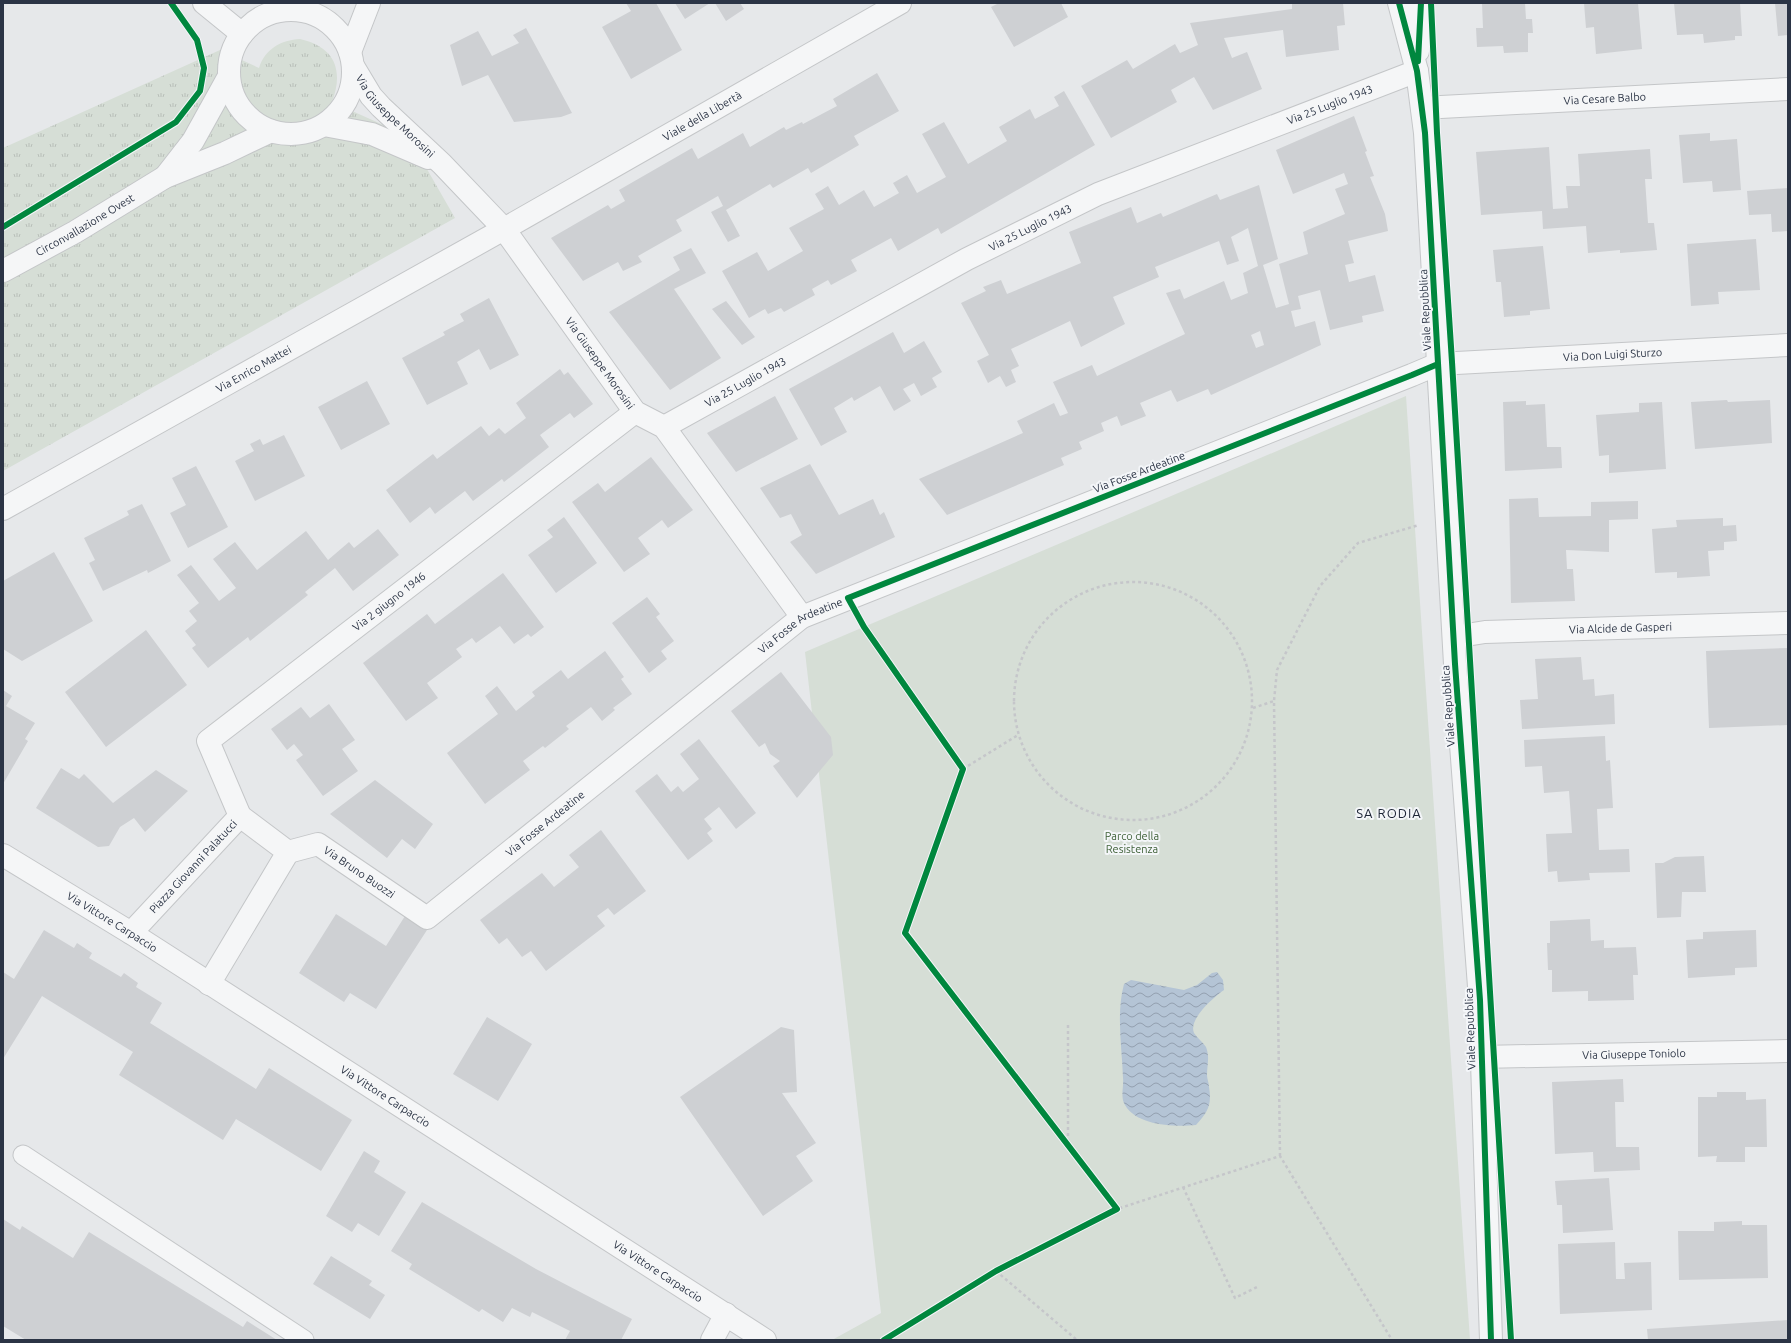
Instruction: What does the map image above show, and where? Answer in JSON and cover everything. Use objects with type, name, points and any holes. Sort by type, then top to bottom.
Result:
[{"type":"street","points":[[204,3],[242,34]]},
{"type":"street","points":[[351,59],[369,3]]},
{"type":"street","name":"Viale della Libertà","points":[[504,229],[900,3]]},
{"type":"street","name":"Viale Repubblica","points":[[1399,3],[1417,70],[1422,108],[1455,664],[1480,1000],[1491,1340]]},
{"type":"street","name":"Viale Repubblica","points":[[1417,70],[1421,3]]},
{"type":"street","points":[[300,7],[324,20],[335,29],[344,40],[351,59],[353,79],[350,93],[344,106],[324,125],[312,131],[298,134],[284,134],[271,131],[258,125],[248,116],[238,104],[232,91],[229,76],[235,47],[242,34],[253,23],[280,11],[300,7]]},
{"type":"street","name":"Via Giuseppe Morosini","points":[[351,59],[371,96],[442,164],[504,229],[635,412],[664,427],[802,616]]},
{"type":"street","name":"Via 25 Luglio 1943","points":[[664,427],[967,259],[1098,194],[1417,70]]},
{"type":"street","name":"Circonvallazione Ovest","points":[[165,177],[193,141],[229,76]]},
{"type":"street","name":"Via Cesare Balbo","points":[[1422,108],[1788,89]]},
{"type":"street","name":"Via Giuseppe Morosini","points":[[324,125],[372,134],[442,164]]},
{"type":"street","name":"Circonvallazione Ovest","points":[[3,271],[75,232],[165,177],[225,153],[271,131]]},
{"type":"street","name":"Via Enrico Mattei","points":[[3,509],[504,229]]},
{"type":"street","name":"Via Don Luigi Sturzo","points":[[1438,364],[1788,345]]},
{"type":"street","name":"Via Fosse Ardeatine","points":[[427,918],[802,616],[1412,376],[1438,364]]},
{"type":"street","name":"Via 2 giugno 1946","points":[[240,816],[208,741],[635,412]]},
{"type":"street","name":"Via Alcide de Gasperi","points":[[1454,637],[1485,632],[1788,623]]},
{"type":"street","name":"Piazza Giovanni Palatucci","points":[[131,933],[240,816],[288,852]]},
{"type":"street","name":"Via Bruno Buozzi","points":[[288,852],[318,844],[427,918]]},
{"type":"street","points":[[209,984],[288,852]]},
{"type":"street","name":"Via Vittore Carpaccio","points":[[3,855],[131,933],[765,1340]]},
{"type":"street","name":"Via Giuseppe Toniolo","points":[[1481,1057],[1788,1051]]},
{"type":"street","points":[[712,1340],[726,1314]]},
{"type":"lane","points":[[23,1156],[304,1340]]},
{"type":"path","points":[[1392,1340],[1280,1156],[1274,701],[1277,670],[1320,586],[1358,544],[1415,525],[1422,525]]},
{"type":"path","points":[[1138,581],[1175,588],[1208,607],[1233,636],[1249,671],[1252,708],[1243,749],[1220,784],[1186,809],[1146,821],[1105,818],[1067,802],[1036,773],[1018,736],[1012,698],[1020,661],[1038,627],[1066,601],[1100,585],[1138,581]]},
{"type":"path","points":[[848,598],[864,627],[964,769]]},
{"type":"path","points":[[1252,708],[1274,701]]},
{"type":"path","points":[[1018,736],[964,769],[905,933],[1117,1208]]},
{"type":"path","points":[[1068,1025],[1068,1146]]},
{"type":"path","points":[[884,1340],[996,1271],[1117,1208],[1280,1156]]},
{"type":"path","points":[[1183,1187],[1235,1298],[1257,1287]]},
{"type":"path","points":[[996,1271],[1077,1340]]},
{"type":"green space","points":[[300,39],[321,48],[329,54],[334,62],[337,80],[336,90],[332,102],[408,136],[455,218],[3,471],[3,148],[220,50],[259,68],[265,56],[275,47],[286,41]]},
{"type":"green space","name":"Parco della Resistenza","points":[[1406,396],[1470,1340],[832,1340],[881,1313],[805,652]]},
{"type":"water","points":[[1217,972],[1223,980],[1224,990],[1203,1009],[1198,1015],[1193,1027],[1194,1033],[1206,1047],[1208,1054],[1207,1075],[1210,1099],[1204,1116],[1196,1125],[1178,1126],[1157,1124],[1138,1117],[1125,1105],[1122,1092],[1123,1081],[1120,1007],[1124,984],[1131,980],[1184,990],[1197,985],[1212,973]]},
{"type":"building","points":[[626,3],[656,3],[682,50],[631,79],[602,27],[631,11]]},
{"type":"building","points":[[675,3],[710,3],[685,19]]},
{"type":"building","points":[[715,3],[740,3],[744,9],[726,21]]},
{"type":"building","points":[[999,3],[1061,3],[1068,17],[1014,47],[991,7]]},
{"type":"building","points":[[1292,3],[1343,3],[1345,25],[1337,26],[1339,50],[1286,57],[1283,30],[1224,38],[1232,58],[1247,52],[1262,89],[1213,110],[1194,77],[1171,90],[1177,102],[1111,138],[1081,86],[1127,60],[1133,69],[1175,44],[1180,53],[1198,45],[1190,23],[1292,9]]},
{"type":"building","points":[[1482,3],[1525,3],[1526,19],[1532,19],[1533,33],[1528,33],[1528,52],[1504,53],[1503,46],[1477,47],[1476,28],[1483,28]]},
{"type":"building","points":[[1584,3],[1638,3],[1642,49],[1596,54],[1594,27],[1586,28]]},
{"type":"building","points":[[1674,3],[1740,3],[1742,36],[1735,36],[1735,40],[1704,43],[1703,34],[1677,35]]},
{"type":"building","points":[[1775,3],[1788,3],[1788,35],[1778,36]]},
{"type":"building","points":[[526,28],[572,113],[561,117],[514,122],[488,75],[462,86],[450,45],[478,31],[492,56],[519,43],[513,35]]},
{"type":"building","points":[[877,73],[899,111],[854,136],[859,145],[811,173],[808,168],[773,188],[770,184],[726,210],[740,236],[728,242],[711,212],[723,206],[718,196],[676,220],[682,231],[638,256],[642,262],[623,271],[618,262],[583,281],[551,238],[608,205],[611,209],[625,201],[619,190],[692,148],[698,159],[743,133],[750,147],[784,127],[786,130],[802,122],[803,124],[837,106],[833,99]]},
{"type":"building","points":[[1064,91],[1095,145],[941,234],[938,228],[898,251],[891,238],[851,260],[857,271],[831,285],[828,280],[812,289],[815,295],[784,312],[781,308],[768,314],[765,309],[749,318],[722,271],[757,252],[768,271],[803,251],[789,228],[824,209],[815,194],[828,186],[839,205],[864,190],[874,207],[899,193],[893,183],[907,175],[917,193],[946,177],[922,134],[944,122],[968,164],[1007,141],[999,127],[1030,109],[1035,119],[1059,106],[1054,97]]},
{"type":"building","points":[[1354,116],[1367,151],[1365,152],[1374,176],[1370,177],[1385,214],[1388,231],[1348,241],[1354,263],[1345,265],[1349,282],[1375,275],[1384,311],[1362,316],[1363,322],[1330,330],[1320,290],[1298,296],[1301,309],[1291,311],[1295,327],[1315,321],[1321,345],[1211,395],[1208,389],[1177,402],[1171,390],[1140,403],[1146,416],[1121,426],[1117,416],[1101,423],[1104,431],[1079,442],[1082,449],[1061,458],[1064,465],[947,515],[919,479],[1023,433],[1017,421],[1054,403],[1060,416],[1068,413],[1053,382],[1092,365],[1097,376],[1185,334],[1166,293],[1180,289],[1184,299],[1224,281],[1231,300],[1248,293],[1243,273],[1258,266],[1248,228],[1231,237],[1239,261],[1227,265],[1219,241],[1155,267],[1159,277],[1113,297],[1125,324],[1081,347],[1070,321],[1011,349],[1019,366],[1011,370],[1016,382],[1006,387],[1000,376],[988,383],[977,361],[989,355],[961,303],[986,291],[983,287],[1001,280],[1007,294],[1081,263],[1069,232],[1131,207],[1137,223],[1161,213],[1163,217],[1217,194],[1220,200],[1259,185],[1278,259],[1263,265],[1276,308],[1289,304],[1279,264],[1308,254],[1303,232],[1345,214],[1335,189],[1348,184],[1344,173],[1293,194],[1276,150]],"holes":[[[1260,331],[1264,345],[1256,348],[1251,335]]]},
{"type":"building","points":[[1710,133],[1710,141],[1737,139],[1741,190],[1713,192],[1712,181],[1683,183],[1679,135]]},
{"type":"building","points":[[1549,147],[1553,209],[1568,208],[1566,186],[1580,186],[1578,154],[1650,149],[1652,179],[1645,179],[1648,223],[1654,223],[1657,250],[1620,253],[1620,250],[1588,253],[1586,226],[1543,229],[1542,211],[1481,215],[1476,152]]},
{"type":"building","points":[[1788,188],[1788,231],[1772,232],[1771,214],[1749,215],[1747,191]]},
{"type":"building","points":[[1756,239],[1760,290],[1718,292],[1719,304],[1691,306],[1687,244]]},
{"type":"building","points":[[1543,246],[1550,309],[1530,311],[1530,315],[1504,317],[1501,282],[1496,282],[1493,250]]},
{"type":"building","points":[[691,248],[706,273],[674,289],[721,358],[670,390],[609,312],[680,270],[673,257]]},
{"type":"building","points":[[489,298],[519,355],[490,370],[479,349],[457,362],[468,384],[427,405],[402,358],[445,335],[443,332],[464,321],[460,314]]},
{"type":"building","points":[[726,301],[755,337],[742,345],[712,309]]},
{"type":"building","points":[[893,332],[904,353],[924,341],[942,372],[932,378],[937,387],[921,396],[914,383],[903,389],[911,401],[894,411],[880,386],[854,401],[852,397],[834,408],[847,432],[821,446],[789,389]]},
{"type":"building","points":[[560,369],[564,375],[568,372],[593,404],[574,418],[570,413],[540,435],[549,447],[504,482],[502,479],[473,501],[465,491],[435,514],[430,507],[410,523],[386,490],[433,454],[437,459],[481,426],[489,436],[499,428],[505,434],[526,418],[516,403]]},
{"type":"building","points":[[367,381],[390,424],[341,450],[318,407]]},
{"type":"building","points":[[775,396],[798,439],[736,472],[707,433]]},
{"type":"building","points":[[1727,400],[1728,402],[1770,400],[1772,443],[1695,449],[1691,402]]},
{"type":"building","points":[[1526,401],[1526,405],[1545,404],[1547,447],[1561,447],[1562,468],[1505,471],[1503,402]]},
{"type":"building","points":[[1662,402],[1666,469],[1609,473],[1609,455],[1599,456],[1596,415],[1639,412],[1639,403]]},
{"type":"building","points":[[284,435],[305,476],[255,501],[235,461],[254,451],[250,444],[260,439],[263,445]]},
{"type":"building","points":[[651,457],[693,510],[668,528],[662,520],[638,538],[650,554],[624,572],[572,502],[598,483],[605,492]]},
{"type":"building","points":[[810,464],[839,515],[873,499],[880,515],[884,512],[895,537],[816,574],[790,542],[802,535],[791,514],[780,518],[760,488]]},
{"type":"building","points":[[196,466],[228,527],[188,548],[170,513],[186,505],[172,478]]},
{"type":"building","points":[[1538,498],[1539,517],[1591,516],[1591,502],[1638,501],[1638,519],[1609,520],[1609,552],[1566,550],[1567,569],[1573,569],[1575,601],[1511,603],[1509,499]]},
{"type":"building","points":[[142,504],[171,561],[148,573],[147,570],[103,591],[89,563],[95,560],[84,538],[129,515],[127,511]]},
{"type":"building","points":[[564,517],[597,563],[556,593],[528,555],[553,537],[547,530]]},
{"type":"building","points":[[1723,518],[1723,526],[1736,525],[1737,541],[1724,542],[1724,550],[1708,551],[1710,576],[1677,578],[1677,572],[1655,573],[1652,529],[1677,527],[1676,520]]},
{"type":"building","points":[[378,529],[399,555],[353,591],[335,568],[305,592],[308,595],[250,641],[248,637],[208,668],[192,648],[196,645],[185,631],[197,621],[189,611],[199,603],[177,575],[191,565],[219,601],[236,588],[213,559],[235,542],[257,570],[306,531],[328,560],[349,542],[354,548]]},
{"type":"building","points":[[54,552],[93,621],[22,661],[3,649],[3,581]]},
{"type":"building","points":[[503,573],[544,627],[531,637],[528,634],[514,644],[500,626],[476,643],[472,638],[456,649],[462,657],[427,683],[438,698],[406,721],[363,663],[427,614],[435,624]]},
{"type":"building","points":[[647,597],[660,614],[656,617],[674,641],[661,651],[667,659],[649,673],[612,623]]},
{"type":"building","points":[[146,630],[187,685],[106,747],[65,692]]},
{"type":"building","points":[[1788,648],[1788,725],[1709,728],[1706,651]]},
{"type":"building","points":[[605,651],[624,677],[621,679],[632,694],[613,708],[615,710],[602,721],[591,707],[566,726],[569,729],[545,748],[543,746],[523,761],[530,770],[485,804],[447,753],[498,714],[485,696],[497,686],[516,711],[535,696],[532,692],[561,670],[568,679]]},
{"type":"building","points":[[1581,657],[1583,680],[1594,679],[1595,696],[1614,694],[1615,724],[1522,729],[1520,700],[1538,699],[1535,659]]},
{"type":"building","points":[[781,672],[831,737],[833,755],[797,798],[773,766],[780,761],[770,754],[765,743],[759,747],[731,711]]},
{"type":"building","points":[[3,690],[12,696],[6,706],[35,723],[25,739],[28,741],[3,784]]},
{"type":"building","points":[[329,704],[355,740],[342,749],[358,771],[323,796],[296,760],[303,755],[294,744],[287,750],[271,729],[301,707],[310,718]]},
{"type":"building","points":[[1605,736],[1606,761],[1610,760],[1613,808],[1597,809],[1599,850],[1629,849],[1630,872],[1589,873],[1590,880],[1558,882],[1557,871],[1548,872],[1546,834],[1572,833],[1569,791],[1544,793],[1542,766],[1525,767],[1524,740]]},
{"type":"building","points":[[699,739],[756,813],[736,829],[719,807],[704,819],[712,829],[707,833],[713,841],[688,860],[635,791],[657,774],[671,792],[678,786],[683,792],[699,779],[680,754]]},
{"type":"building","points":[[61,768],[79,779],[84,774],[113,803],[156,770],[188,791],[145,832],[134,818],[120,827],[109,846],[98,847],[36,808]]},
{"type":"building","points":[[375,780],[433,824],[415,849],[402,839],[387,858],[330,814]]},
{"type":"building","points":[[601,830],[646,891],[614,915],[608,908],[597,916],[605,926],[546,971],[531,951],[522,957],[507,938],[499,944],[480,920],[542,873],[554,887],[579,867],[569,855]]},
{"type":"building","points":[[1704,856],[1706,892],[1682,892],[1681,917],[1657,918],[1655,863],[1663,863],[1675,857]]},
{"type":"building","points":[[336,914],[386,946],[405,916],[427,930],[376,1009],[350,993],[344,1002],[299,973]]},
{"type":"building","points":[[1590,919],[1591,941],[1604,940],[1604,948],[1636,947],[1638,975],[1633,975],[1634,1000],[1588,1001],[1588,991],[1552,992],[1552,970],[1548,970],[1547,943],[1550,943],[1550,921]]},
{"type":"building","points":[[44,930],[74,948],[77,943],[92,953],[89,958],[121,977],[124,973],[138,983],[136,987],[162,1003],[150,1023],[256,1089],[269,1068],[352,1120],[321,1171],[236,1119],[223,1140],[119,1075],[133,1052],[42,996],[3,1059],[3,972],[14,979]]},
{"type":"building","points":[[1756,930],[1757,967],[1735,968],[1735,975],[1688,978],[1686,940],[1703,939],[1703,932]]},
{"type":"building","points":[[487,1017],[532,1044],[498,1101],[453,1074]]},
{"type":"building","points":[[781,1027],[794,1030],[797,1092],[782,1093],[816,1143],[796,1156],[813,1181],[763,1216],[680,1097]]},
{"type":"building","points":[[1623,1079],[1624,1102],[1615,1102],[1616,1147],[1639,1147],[1640,1170],[1594,1172],[1593,1152],[1555,1154],[1552,1082]]},
{"type":"building","points":[[1717,1092],[1746,1092],[1746,1100],[1766,1099],[1767,1147],[1745,1147],[1745,1162],[1716,1162],[1717,1156],[1698,1157],[1698,1097],[1717,1097]]},
{"type":"building","points":[[364,1151],[380,1161],[374,1172],[406,1192],[379,1236],[358,1223],[352,1232],[326,1216]]},
{"type":"building","points":[[1609,1178],[1613,1230],[1563,1233],[1562,1205],[1557,1205],[1555,1181]]},
{"type":"building","points":[[422,1202],[536,1269],[632,1319],[621,1340],[565,1340],[570,1331],[532,1312],[530,1317],[512,1308],[503,1322],[482,1309],[479,1312],[409,1269],[412,1264],[391,1251]]},
{"type":"building","points":[[3,1219],[20,1230],[22,1226],[73,1258],[89,1232],[243,1327],[247,1321],[277,1340],[26,1340],[3,1326]]},
{"type":"building","points":[[1742,1221],[1742,1225],[1767,1225],[1768,1278],[1679,1280],[1678,1231],[1714,1231],[1714,1222]]},
{"type":"building","points":[[1615,1242],[1616,1279],[1625,1279],[1624,1263],[1651,1262],[1652,1310],[1560,1314],[1558,1244]]},
{"type":"building","points":[[331,1256],[372,1281],[369,1285],[385,1295],[370,1319],[313,1284]]},
{"type":"building","points":[[1788,1320],[1788,1340],[1648,1340],[1647,1329]]},
{"type":"cycle path","points":[[3,227],[176,122],[200,91],[204,68],[197,40],[171,3]]},
{"type":"cycle path","points":[[1399,3],[1417,71],[1425,133],[1455,664],[1480,1000],[1491,1340]]},
{"type":"cycle path","points":[[1418,61],[1421,3]]},
{"type":"cycle path","points":[[1431,3],[1437,133],[1511,1340]]},
{"type":"cycle path","points":[[884,1340],[996,1271],[1117,1209],[905,933],[963,769],[864,627],[848,598],[1438,364]]},
{"type":"district","name":"SA RODIA","points":[[1389,813]]}]
